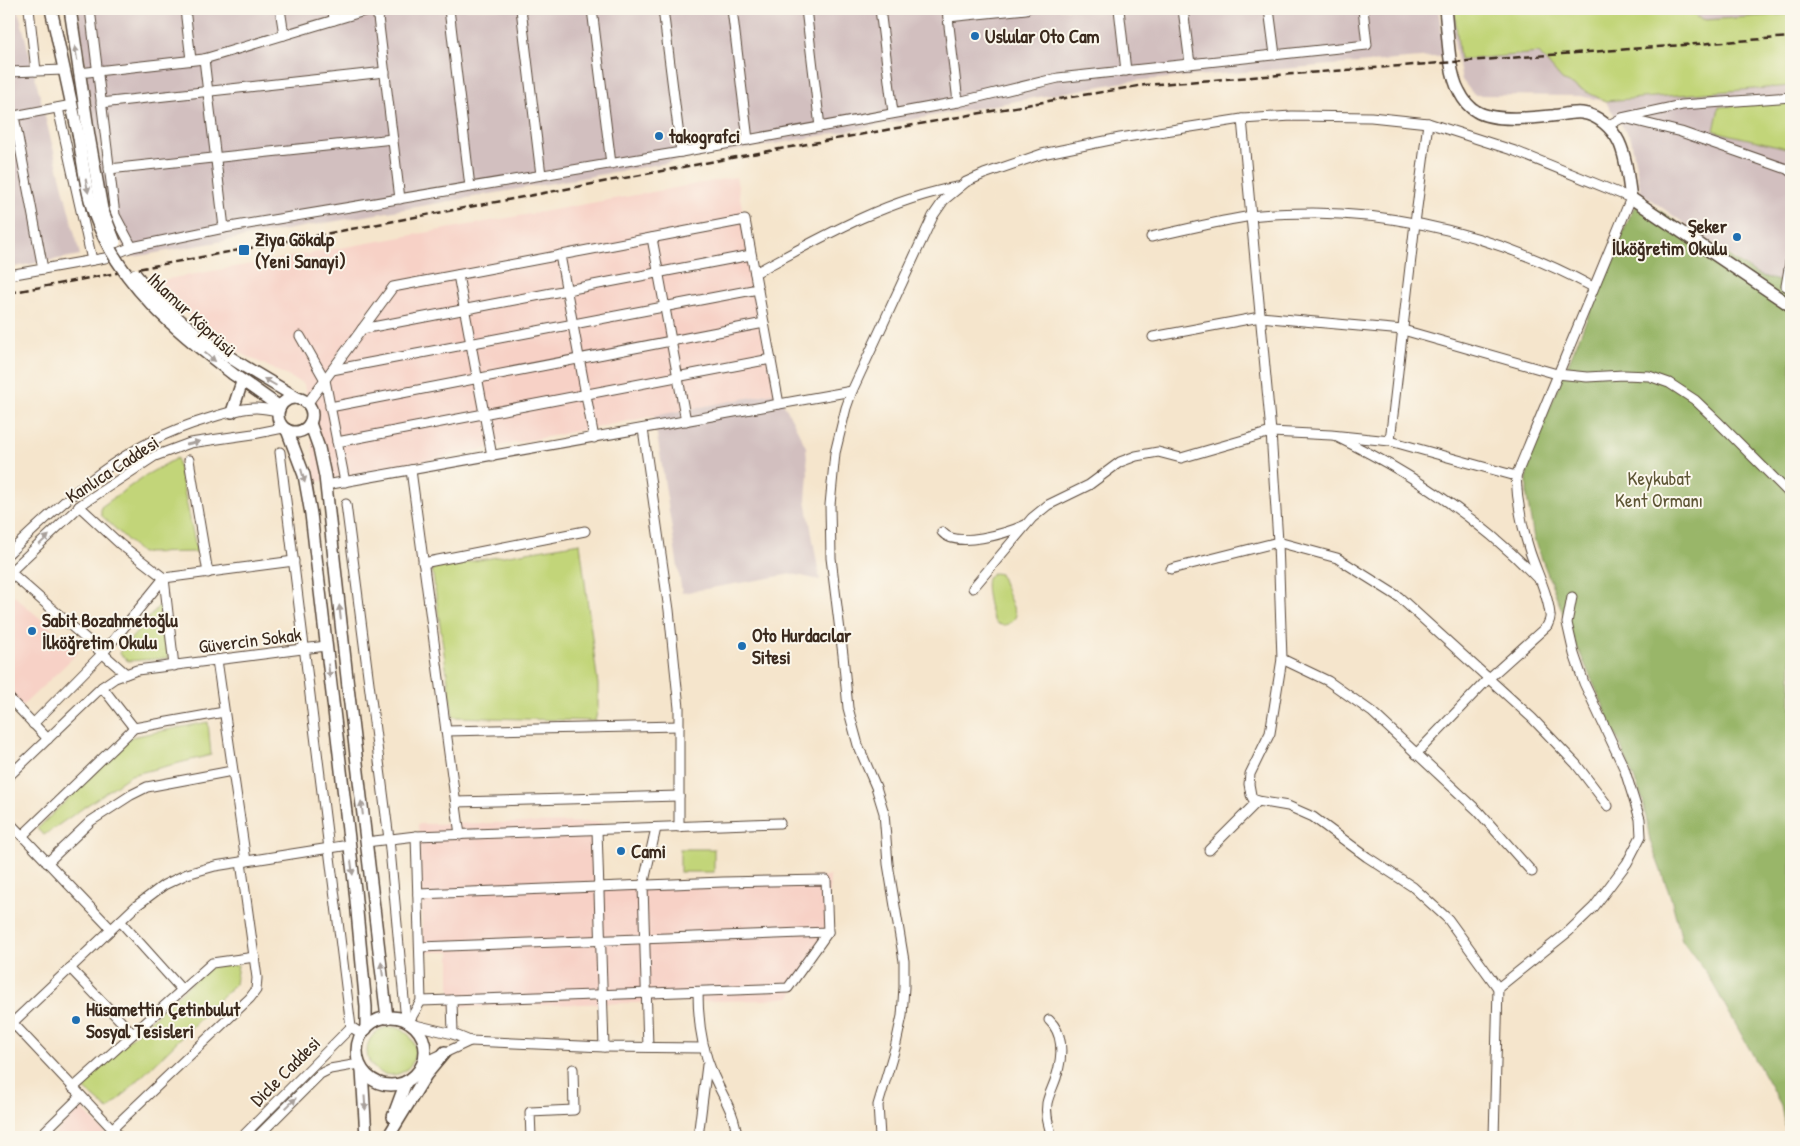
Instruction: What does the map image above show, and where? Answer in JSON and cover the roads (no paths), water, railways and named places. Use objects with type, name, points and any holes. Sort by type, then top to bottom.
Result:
[{"type":"street","points":[[29,9],[36,71]]},
{"type":"street","points":[[52,9],[72,105],[84,137]]},
{"type":"street","points":[[70,9],[79,73],[84,137]]},
{"type":"street","points":[[90,9],[115,215],[132,247]]},
{"type":"street","points":[[185,9],[191,60]]},
{"type":"street","points":[[280,9],[284,35]]},
{"type":"street","points":[[333,9],[334,20]]},
{"type":"street","points":[[79,73],[204,59],[371,9]]},
{"type":"street","points":[[377,9],[400,199]]},
{"type":"street","points":[[449,9],[470,187]]},
{"type":"street","points":[[521,9],[541,175]]},
{"type":"street","points":[[592,9],[610,164]]},
{"type":"street","points":[[663,9],[680,152]]},
{"type":"street","points":[[732,9],[748,140]]},
{"type":"street","points":[[806,9],[820,127]]},
{"type":"street","points":[[880,9],[893,113]]},
{"type":"street","points":[[958,102],[947,13],[1026,9]]},
{"type":"street","points":[[1119,9],[1126,71]]},
{"type":"street","points":[[1183,9],[1190,64]]},
{"type":"street","points":[[1269,9],[1275,55]]},
{"type":"street","points":[[9,275],[105,258],[132,247],[224,228],[748,140],[958,102],[1058,78],[1367,45],[1363,9]]},
{"type":"street","points":[[1416,754],[1488,679],[1549,624],[1550,615],[1520,516],[1516,476],[1631,198],[1622,149],[1616,137],[1607,126],[1594,117],[1581,113],[1513,118],[1487,116],[1476,112],[1462,97],[1455,81],[1445,9]]},
{"type":"street","points":[[204,59],[224,228]]},
{"type":"street","points":[[9,72],[64,70]]},
{"type":"street","points":[[101,103],[385,72]]},
{"type":"street","points":[[1607,126],[1622,118],[1682,105],[1791,97]]},
{"type":"street","points":[[43,269],[11,116],[72,105]]},
{"type":"street","points":[[58,108],[92,260]]},
{"type":"street","points":[[755,273],[816,241],[892,206],[931,193],[958,187],[984,174],[1055,151],[1120,138],[1242,119],[1342,116],[1428,123],[1515,151],[1631,198],[1788,304]]},
{"type":"street","points":[[1622,118],[1681,132],[1790,170]]},
{"type":"street","points":[[1242,119],[1271,432],[1278,542],[1282,659],[1270,733],[1249,779],[1251,795],[1253,799],[1258,801],[1282,805],[1306,813],[1413,887],[1448,919],[1498,988],[1494,1137]]},
{"type":"street","points":[[1390,441],[1428,123]]},
{"type":"street","name":"Ihlamur Köprüsü","points":[[84,137],[102,209],[114,240],[127,262],[148,290],[206,341],[303,401]]},
{"type":"street","name":"Ihlamur Köprüsü","points":[[84,137],[88,190],[95,215],[108,244],[124,271],[142,295],[195,345],[279,409]]},
{"type":"street","points":[[109,169],[393,138]]},
{"type":"street","points":[[880,1137],[878,1105],[899,1033],[904,974],[888,864],[884,813],[876,787],[858,746],[848,708],[844,655],[831,558],[829,524],[833,468],[841,423],[852,391],[933,216],[944,200],[958,187]]},
{"type":"street","points":[[1151,237],[1252,216],[1298,213],[1345,214],[1415,223],[1461,233],[1507,248],[1551,266],[1593,287]]},
{"type":"street","points":[[364,1032],[366,1007],[309,501],[299,460],[279,420],[279,409],[286,401],[303,401],[325,380],[393,288],[745,220],[780,404]]},
{"type":"street","points":[[652,238],[686,421]]},
{"type":"street","points":[[362,329],[751,254]]},
{"type":"street","points":[[560,256],[594,438]]},
{"type":"street","points":[[1788,304],[1791,258]]},
{"type":"street","points":[[458,275],[492,456]]},
{"type":"street","points":[[332,370],[758,289]]},
{"type":"street","points":[[1154,337],[1260,317],[1403,330],[1557,374],[1587,377],[1643,375],[1656,378],[1669,383],[1704,408],[1791,495]]},
{"type":"street","points":[[330,407],[764,324]]},
{"type":"street","points":[[300,336],[325,380],[345,482]]},
{"type":"street","points":[[337,442],[771,359]]},
{"type":"street","points":[[232,412],[237,378]]},
{"type":"street","points":[[326,486],[852,391]]},
{"type":"street","points":[[303,401],[312,414],[310,423],[319,448],[326,486],[387,1018]]},
{"type":"street","name":"Kanlıca Caddesi","points":[[9,553],[59,505],[122,457],[182,426],[232,412],[255,408],[279,409]]},
{"type":"street","points":[[285,429],[300,431],[310,423]]},
{"type":"street","name":"Kanlıca Caddesi","points":[[9,573],[79,506],[146,461],[171,449],[203,440],[285,429]]},
{"type":"street","points":[[643,429],[669,610],[679,708],[679,827]]},
{"type":"street","points":[[973,588],[1037,513],[1048,505],[1089,484],[1120,462],[1136,456],[1158,452],[1181,458],[1271,432],[1331,434],[1390,441],[1516,476]]},
{"type":"street","points":[[1331,434],[1398,469],[1455,506],[1496,539],[1541,582]]},
{"type":"street","points":[[280,452],[352,1027],[364,1032]]},
{"type":"street","points":[[189,460],[208,572]]},
{"type":"street","points":[[411,470],[460,835]]},
{"type":"street","points":[[346,504],[389,839],[408,1023],[422,1039],[425,1051],[423,1063],[416,1074],[406,1082],[394,1085],[382,1084],[371,1079],[361,1067]]},
{"type":"street","points":[[79,506],[120,544],[164,578],[174,666]]},
{"type":"street","points":[[942,532],[954,539],[977,538],[1001,534],[1028,524]]},
{"type":"street","points":[[423,563],[585,531]]},
{"type":"street","points":[[1171,569],[1278,542],[1336,558],[1399,596],[1532,718],[1576,764],[1608,806]]},
{"type":"street","points":[[34,724],[103,653],[164,578],[294,561]]},
{"type":"street","points":[[9,573],[126,674]]},
{"type":"street","points":[[1498,988],[1568,932],[1594,907],[1627,863],[1641,836],[1640,818],[1624,768],[1584,683],[1574,654],[1567,623],[1572,597]]},
{"type":"street","name":"Güvercin Sokak","points":[[9,776],[102,687],[115,678],[137,670],[326,646]]},
{"type":"street","points":[[1282,659],[1313,673],[1356,699],[1388,725],[1416,754],[1478,811],[1532,872]]},
{"type":"street","points":[[112,1129],[250,998],[256,990],[258,982],[217,660]]},
{"type":"street","points":[[102,687],[134,728]]},
{"type":"street","points":[[9,698],[48,739]]},
{"type":"street","points":[[22,836],[134,728],[224,712]]},
{"type":"street","points":[[446,731],[680,726]]},
{"type":"street","points":[[47,863],[91,821],[147,787],[232,771]]},
{"type":"street","points":[[456,802],[679,796]]},
{"type":"street","points":[[1210,850],[1258,801]]},
{"type":"street","points":[[9,822],[111,930]]},
{"type":"street","points":[[366,842],[416,836],[780,823]]},
{"type":"street","points":[[648,1047],[643,886],[656,828]]},
{"type":"street","points":[[597,830],[604,1047]]},
{"type":"street","points":[[408,1023],[422,1001],[416,836]]},
{"type":"street","points":[[120,1137],[10,1023],[145,898],[174,880],[201,870],[349,845]]},
{"type":"street","points":[[418,894],[723,882],[826,880],[828,932],[788,988],[422,1001]]},
{"type":"street","points":[[120,921],[182,990]]},
{"type":"street","points":[[420,947],[828,932]]},
{"type":"street","points":[[73,1088],[212,963],[254,957]]},
{"type":"street","points":[[70,968],[133,1034]]},
{"type":"street","points":[[698,992],[699,1022],[704,1048],[708,1062],[730,1108],[737,1137]]},
{"type":"street","points":[[452,1000],[453,1034]]},
{"type":"street","points":[[366,1137],[361,1067],[357,1046],[364,1032],[375,1021],[387,1018],[453,1034],[470,1041],[604,1047],[704,1048]]},
{"type":"street","points":[[1049,1020],[1057,1030],[1060,1041],[1058,1072],[1047,1105],[1047,1120],[1052,1137]]},
{"type":"street","name":"Dicle Caddesi","points":[[242,1137],[352,1027]]},
{"type":"street","points":[[423,1063],[470,1041]]},
{"type":"street","points":[[387,1137],[426,1075],[445,1052]]},
{"type":"street","points":[[698,1137],[708,1062]]},
{"type":"street","name":"Dicle Caddesi","points":[[257,1137],[320,1074],[345,1066],[361,1067]]},
{"type":"street","points":[[531,1137],[530,1112],[574,1110],[573,1069]]},
{"type":"street","points":[[387,1137],[406,1082]]},
{"type":"street","points":[[38,1137],[81,1096]]},
{"type":"railway","points":[[9,293],[785,148],[1145,85],[1791,37]]},
{"type":"place","name":"Uslular Oto Cam","points":[[975,36]]},
{"type":"place","name":"takografci","points":[[659,136]]},
{"type":"place","name":"Şeker İlköğretim Okulu","points":[[1737,237]]},
{"type":"place","name":"Ziya Gökalp (Yeni Sanayi)","points":[[244,250]]},
{"type":"place","name":"Sabit Bozahmetoğlu İlköğretim Okulu","points":[[32,631]]},
{"type":"place","name":"Oto Hurdacılar Sitesi","points":[[742,646]]},
{"type":"place","name":"Cami","points":[[621,851]]},
{"type":"place","name":"Hüsamettin Çetinbulut Sosyal Tesisleri","points":[[76,1020]]},
{"type":"park label","name":"Keykubat Kent Ormanı","points":[[1659,489]]}]
